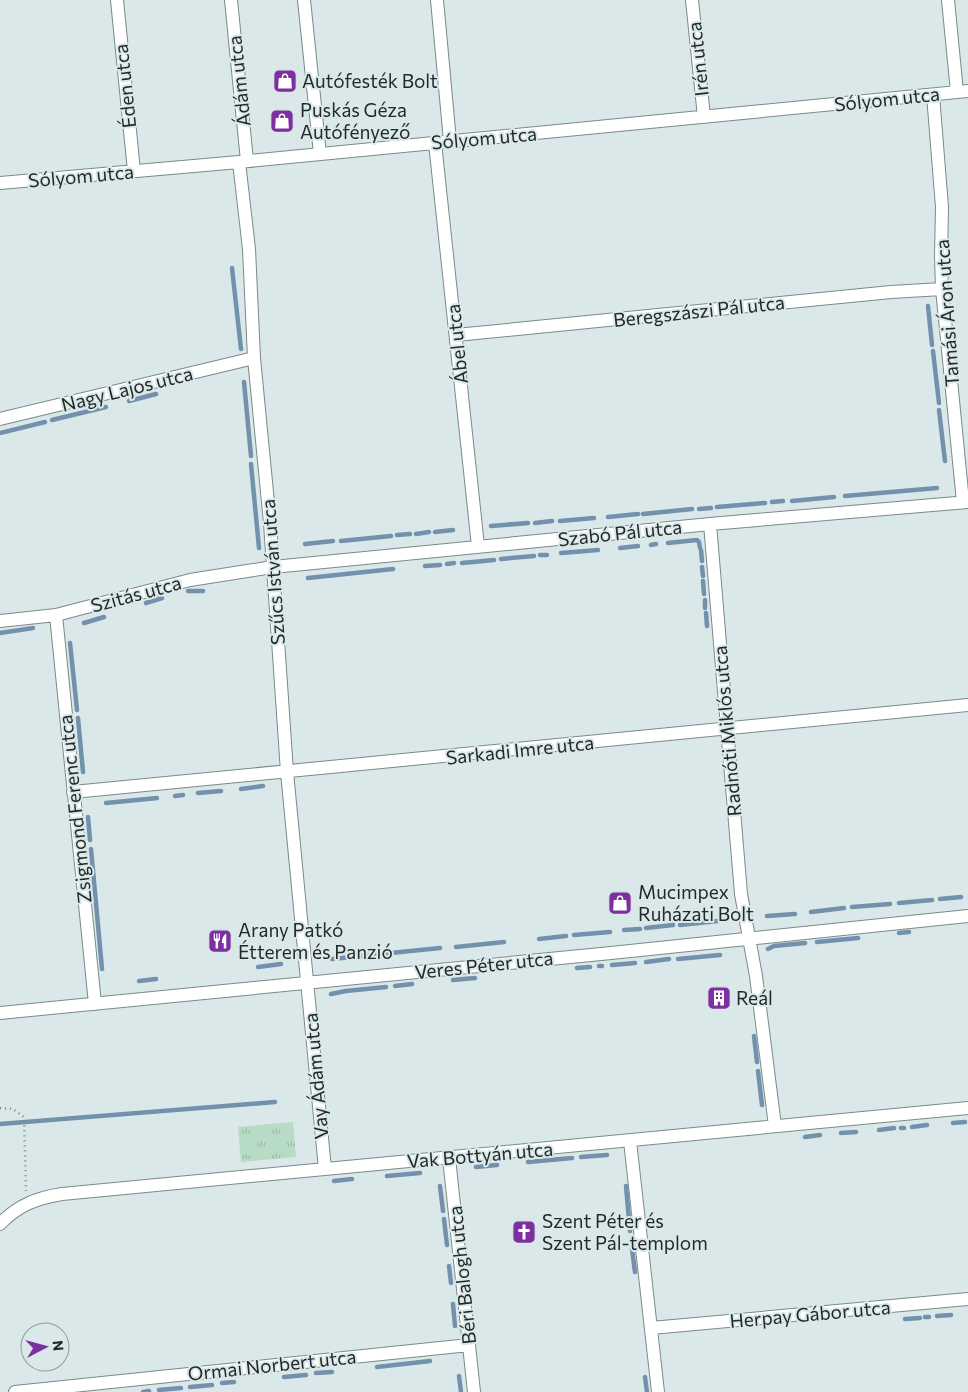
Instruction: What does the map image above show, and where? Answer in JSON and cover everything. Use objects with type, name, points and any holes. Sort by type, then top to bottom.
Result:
[{"type":"street","name":"Éden utca","points":[[117,0],[134,171]]},
{"type":"street","name":"Ádám utca","points":[[231,0],[243,161]]},
{"type":"street","points":[[304,0],[320,154]]},
{"type":"street","points":[[437,0],[450,141]]},
{"type":"street","name":"Irén utca","points":[[692,0],[704,117]]},
{"type":"street","points":[[948,0],[962,92]]},
{"type":"street","name":"Sólyom utca","points":[[0,183],[962,92]]},
{"type":"street","name":"Tamási Áron utca","points":[[933,94],[942,207],[940,256],[942,289],[965,502]]},
{"type":"street","name":"Ábel utca","points":[[436,143],[478,546]]},
{"type":"street","name":"Szűcs István utca","points":[[243,161],[254,358],[270,523],[287,772],[307,983]]},
{"type":"street","name":"Beregszászi Pál utca","points":[[456,335],[871,294],[942,289]]},
{"type":"street","name":"Nagy Lajos utca","points":[[0,420],[254,358]]},
{"type":"street","name":"Szabó Pál utca","points":[[272,567],[710,524],[965,502]]},
{"type":"street","name":"Radnóti Miklós utca","points":[[710,524],[741,894],[756,976],[774,1126]]},
{"type":"street","name":"Szitás utca","points":[[0,621],[56,615],[190,580],[272,567]]},
{"type":"street","name":"Zsigmond Ferenc utca","points":[[56,615],[72,792],[95,1004]]},
{"type":"street","name":"Sarkadi Imre utca","points":[[72,792],[968,705]]},
{"type":"street","name":"Veres Péter utca","points":[[0,1013],[968,916]]},
{"type":"street","name":"Vay Ádám utca","points":[[307,983],[325,1169]]},
{"type":"street","name":"Vak Bottyán utca","points":[[0,1224],[12,1212],[26,1203],[62,1194],[968,1108]]},
{"type":"street","points":[[630,1141],[658,1392]]},
{"type":"street","name":"Béri Balogh utca","points":[[449,1158],[474,1392]]},
{"type":"street","name":"Herpay Gábor utca","points":[[651,1328],[968,1299]]},
{"type":"street","name":"Ormai Norbert utca","points":[[16,1392],[469,1345]]},
{"type":"path","points":[[0,1108],[14,1109],[25,1120],[26,1203]]},
{"type":"green space","points":[[293,1122],[296,1157],[241,1162],[238,1127]]},
{"type":"waterway","points":[[232,268],[241,349]]},
{"type":"waterway","points":[[928,306],[932,345]]},
{"type":"waterway","points":[[933,351],[939,403]]},
{"type":"waterway","points":[[244,382],[251,456]]},
{"type":"waterway","points":[[129,401],[156,394]]},
{"type":"waterway","points":[[52,420],[106,407]]},
{"type":"waterway","points":[[939,410],[945,461]]},
{"type":"waterway","points":[[0,433],[45,422]]},
{"type":"waterway","points":[[251,464],[259,548]]},
{"type":"waterway","points":[[845,496],[937,488]]},
{"type":"waterway","points":[[792,501],[834,497]]},
{"type":"waterway","points":[[772,502],[783,501]]},
{"type":"waterway","points":[[717,507],[765,503]]},
{"type":"waterway","points":[[699,509],[711,508]]},
{"type":"waterway","points":[[643,514],[692,509]]},
{"type":"waterway","points":[[608,517],[638,514]]},
{"type":"waterway","points":[[560,521],[594,518]]},
{"type":"waterway","points":[[535,523],[552,521]]},
{"type":"waterway","points":[[491,526],[528,523]]},
{"type":"waterway","points":[[435,532],[453,530]]},
{"type":"waterway","points":[[416,534],[429,532]]},
{"type":"waterway","points":[[397,535],[410,534]]},
{"type":"waterway","points":[[341,541],[391,536]]},
{"type":"waterway","points":[[668,543],[697,540],[700,548]]},
{"type":"waterway","points":[[305,544],[333,541]]},
{"type":"waterway","points":[[651,545],[656,544]]},
{"type":"waterway","points":[[620,548],[638,546]]},
{"type":"waterway","points":[[561,553],[598,550]]},
{"type":"waterway","points":[[701,550],[702,561]]},
{"type":"waterway","points":[[540,555],[547,555]]},
{"type":"waterway","points":[[501,559],[534,556]]},
{"type":"waterway","points":[[462,563],[494,560]]},
{"type":"waterway","points":[[447,564],[454,563]]},
{"type":"waterway","points":[[425,566],[440,565]]},
{"type":"waterway","points":[[702,567],[703,576]]},
{"type":"waterway","points":[[308,578],[393,569]]},
{"type":"waterway","points":[[703,581],[704,594]]},
{"type":"waterway","points":[[188,591],[203,591]]},
{"type":"waterway","points":[[146,603],[162,598]]},
{"type":"waterway","points":[[705,600],[705,608]]},
{"type":"waterway","points":[[706,613],[707,626]]},
{"type":"waterway","points":[[84,623],[104,617]]},
{"type":"waterway","points":[[0,633],[33,628]]},
{"type":"waterway","points":[[70,643],[77,710]]},
{"type":"waterway","points":[[78,718],[83,772]]},
{"type":"waterway","points":[[241,789],[263,786]]},
{"type":"waterway","points":[[198,793],[221,791]]},
{"type":"waterway","points":[[175,796],[183,795]]},
{"type":"waterway","points":[[106,803],[157,798]]},
{"type":"waterway","points":[[88,817],[90,840]]},
{"type":"waterway","points":[[91,849],[102,969]]},
{"type":"waterway","points":[[940,899],[961,897]]},
{"type":"waterway","points":[[899,903],[932,900]]},
{"type":"waterway","points":[[852,907],[890,904]]},
{"type":"waterway","points":[[811,912],[844,908]]},
{"type":"waterway","points":[[767,916],[795,914]]},
{"type":"waterway","points":[[680,925],[718,921]]},
{"type":"waterway","points":[[646,928],[673,925]]},
{"type":"waterway","points":[[624,930],[640,929]]},
{"type":"waterway","points":[[574,935],[610,932]]},
{"type":"waterway","points":[[899,933],[909,932]]},
{"type":"waterway","points":[[539,939],[566,936]]},
{"type":"waterway","points":[[817,942],[858,938]]},
{"type":"waterway","points":[[456,947],[504,942]]},
{"type":"waterway","points":[[768,949],[774,946],[805,943]]},
{"type":"waterway","points":[[332,959],[440,948]]},
{"type":"waterway","points":[[678,959],[720,955]]},
{"type":"waterway","points":[[646,962],[669,959]]},
{"type":"waterway","points":[[612,965],[635,963]]},
{"type":"waterway","points":[[258,967],[281,964]]},
{"type":"waterway","points":[[577,968],[590,967]]},
{"type":"waterway","points":[[453,980],[475,978]]},
{"type":"waterway","points":[[139,981],[156,979]]},
{"type":"waterway","points":[[395,986],[412,984]]},
{"type":"waterway","points":[[331,994],[386,987]]},
{"type":"waterway","points":[[754,1036],[757,1062]]},
{"type":"waterway","points":[[758,1071],[762,1105]]},
{"type":"waterway","points":[[0,1124],[275,1102]]},
{"type":"waterway","points":[[953,1123],[965,1122]]},
{"type":"waterway","points":[[912,1127],[927,1125]]},
{"type":"waterway","points":[[879,1130],[894,1128]]},
{"type":"waterway","points":[[841,1133],[856,1132]]},
{"type":"waterway","points":[[805,1137],[820,1135]]},
{"type":"waterway","points":[[581,1157],[607,1155]]},
{"type":"waterway","points":[[528,1162],[572,1158]]},
{"type":"waterway","points":[[476,1167],[497,1165]]},
{"type":"waterway","points":[[387,1176],[420,1173]]},
{"type":"waterway","points":[[334,1181],[352,1179]]},
{"type":"waterway","points":[[440,1186],[443,1211]]},
{"type":"waterway","points":[[626,1186],[630,1231]]},
{"type":"waterway","points":[[444,1219],[447,1245]]},
{"type":"waterway","points":[[632,1249],[635,1272]]},
{"type":"waterway","points":[[449,1266],[451,1283]]},
{"type":"waterway","points":[[453,1304],[455,1326]]},
{"type":"waterway","points":[[937,1316],[951,1315]]},
{"type":"waterway","points":[[905,1319],[920,1318]]},
{"type":"waterway","points":[[377,1367],[430,1361]]},
{"type":"waterway","points":[[316,1373],[332,1372]]},
{"type":"waterway","points":[[284,1377],[306,1375]]},
{"type":"waterway","points":[[459,1376],[461,1392]]},
{"type":"waterway","points":[[645,1377],[647,1392]]},
{"type":"waterway","points":[[222,1383],[234,1382]]},
{"type":"waterway","points":[[190,1387],[212,1385]]},
{"type":"waterway","points":[[159,1390],[181,1388]]},
{"type":"waterway","points":[[143,1392],[149,1391]]},
{"type":"place","name":"Autófesték Bolt","points":[[285,81]]},
{"type":"place","name":"Puskás Géza Autófényező","points":[[282,121]]},
{"type":"place","name":"Mucimpex Ruházati Bolt","points":[[620,903]]},
{"type":"place","name":"Arany Patkó Étterem és Panzió","points":[[220,941]]},
{"type":"place","name":"Reál","points":[[719,998]]},
{"type":"place","name":"Szent Péter és Szent Pál-templom","points":[[524,1232]]}]
